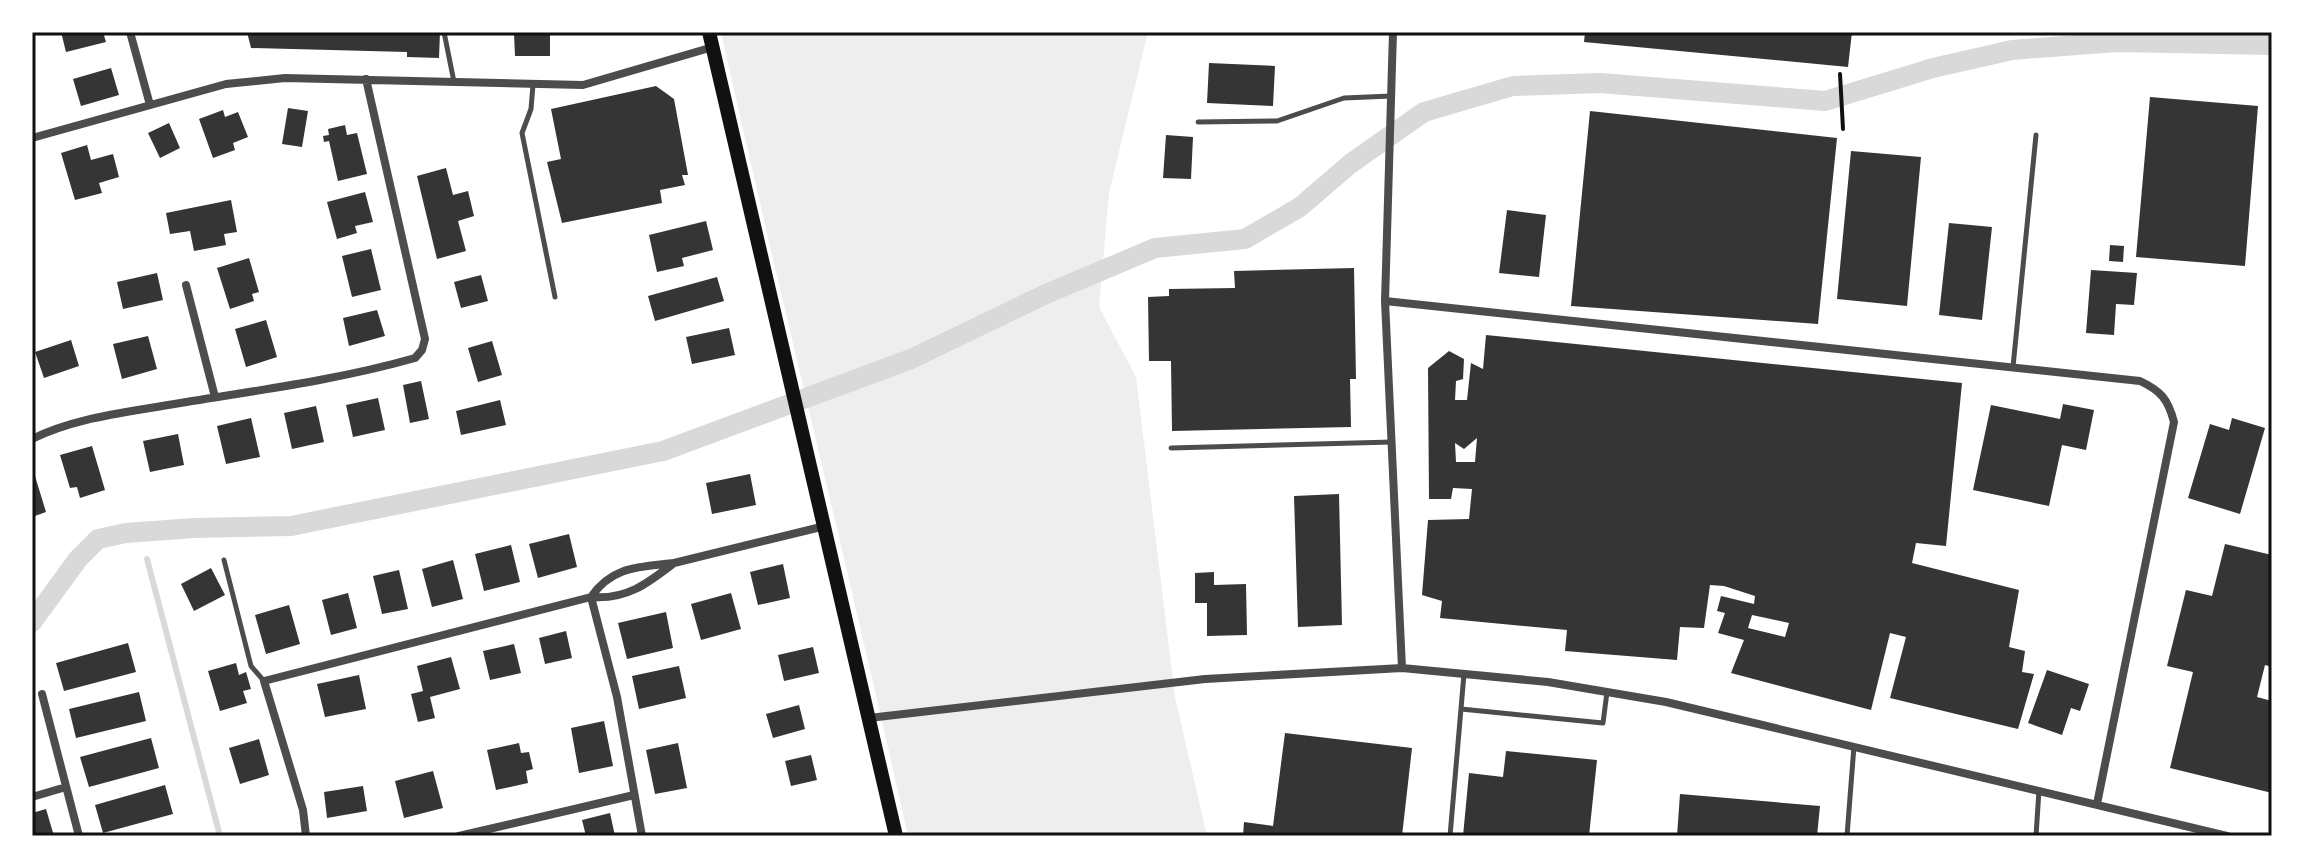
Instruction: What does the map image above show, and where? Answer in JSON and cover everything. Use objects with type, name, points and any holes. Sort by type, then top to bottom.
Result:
[{"type":"main road","points":[[709,32],[896,836]]},
{"type":"street","points":[[130,32],[150,105]]},
{"type":"street","points":[[1393,32],[1385,301],[1402,668]]},
{"type":"street","points":[[32,138],[226,84],[285,78],[583,85],[713,47]]},
{"type":"street","points":[[32,438],[104,416],[334,378],[415,358],[422,350],[423,328],[366,79]]},
{"type":"street","points":[[186,285],[215,397]]},
{"type":"street","points":[[1385,301],[2140,381],[2159,390],[2169,402],[2174,422],[2097,804]]},
{"type":"street","points":[[642,836],[617,697],[591,597],[602,580],[618,572],[674,563],[826,526]]},
{"type":"street","points":[[306,836],[303,810],[264,681],[591,597],[609,598],[640,590],[674,563]]},
{"type":"street","points":[[869,718],[1205,679],[1402,668],[1666,702],[2227,836]]},
{"type":"street","points":[[42,694],[79,836]]},
{"type":"street","points":[[32,797],[66,787]]},
{"type":"street","points":[[459,836],[634,795]]},
{"type":"lane","points":[[444,32],[454,83]]},
{"type":"lane","points":[[533,85],[531,109],[522,133],[555,297]]},
{"type":"lane","points":[[1198,122],[1277,121],[1344,98],[1391,96]]},
{"type":"lane","points":[[2013,368],[2036,135]]},
{"type":"lane","points":[[1171,448],[1392,442]]},
{"type":"lane","points":[[224,560],[251,666],[264,681]]},
{"type":"lane","points":[[1450,836],[1464,674]]},
{"type":"lane","points":[[1461,709],[1603,723],[1607,692]]},
{"type":"lane","points":[[1847,836],[1854,746]]},
{"type":"lane","points":[[2036,836],[2039,790]]},
{"type":"path","points":[[1840,74],[1843,129]]},
{"type":"shaded area","points":[[721,32],[1148,32],[1109,193],[1099,307],[1136,377],[1175,697],[1207,836],[908,836]]},
{"type":"building","points":[[61,32],[103,32],[106,42],[66,52]]},
{"type":"building","points":[[247,32],[440,32],[439,58],[407,57],[407,52],[251,48]]},
{"type":"building","points":[[550,32],[550,56],[515,56],[514,33]]},
{"type":"building","points":[[1585,32],[1852,32],[1848,67],[1584,42]]},
{"type":"building","points":[[1209,63],[1275,66],[1273,106],[1207,103]]},
{"type":"building","points":[[111,68],[119,95],[81,106],[73,79]]},
{"type":"building","points":[[656,86],[674,99],[688,175],[682,175],[685,185],[660,190],[662,203],[562,223],[547,162],[561,159],[551,109]]},
{"type":"building","points":[[2150,97],[2258,106],[2245,266],[2136,257]]},
{"type":"building","points":[[288,108],[308,111],[302,147],[282,144]]},
{"type":"building","points":[[223,110],[225,117],[238,112],[248,137],[233,143],[235,150],[213,158],[199,119]]},
{"type":"building","points":[[1590,111],[1837,138],[1818,324],[1571,306]]},
{"type":"building","points":[[169,123],[180,148],[160,158],[148,133]]},
{"type":"building","points":[[345,125],[347,135],[357,133],[367,174],[338,181],[329,141],[324,142],[323,136],[329,135],[328,129]]},
{"type":"building","points":[[1166,135],[1193,137],[1191,179],[1163,178]]},
{"type":"building","points":[[87,145],[91,160],[113,154],[119,177],[99,183],[102,193],[75,200],[61,153]]},
{"type":"building","points":[[1851,151],[1921,157],[1907,306],[1837,299]]},
{"type":"building","points":[[446,168],[453,195],[468,191],[474,216],[458,221],[466,251],[437,259],[417,176]]},
{"type":"building","points":[[365,192],[373,222],[355,226],[357,233],[337,239],[327,202]]},
{"type":"building","points":[[231,200],[237,232],[224,234],[226,245],[194,251],[190,231],[170,234],[166,213]]},
{"type":"building","points":[[1507,210],[1546,215],[1539,277],[1499,273]]},
{"type":"building","points":[[706,221],[713,250],[682,258],[684,266],[657,272],[649,235]]},
{"type":"building","points":[[1949,223],[1992,227],[1982,320],[1939,315]]},
{"type":"building","points":[[2110,245],[2124,246],[2123,262],[2109,261]]},
{"type":"building","points":[[371,249],[381,290],[352,297],[342,256]]},
{"type":"building","points":[[249,258],[259,292],[252,294],[254,301],[230,309],[217,268]]},
{"type":"building","points":[[1354,268],[1356,379],[1350,379],[1351,427],[1172,431],[1171,361],[1149,361],[1148,297],[1169,296],[1169,289],[1235,288],[1234,271]]},
{"type":"building","points":[[2091,270],[2137,273],[2134,305],[2116,304],[2114,335],[2086,333]]},
{"type":"building","points":[[157,273],[163,300],[123,309],[117,282]]},
{"type":"building","points":[[481,275],[488,301],[461,308],[454,282]]},
{"type":"building","points":[[717,277],[724,301],[655,321],[648,296]]},
{"type":"building","points":[[377,310],[385,336],[349,346],[343,318]]},
{"type":"building","points":[[266,320],[277,357],[246,367],[235,329]]},
{"type":"building","points":[[729,328],[735,355],[692,364],[686,337]]},
{"type":"building","points":[[1486,335],[1962,383],[1946,546],[1916,543],[1912,563],[2019,590],[2009,647],[2025,651],[2022,672],[2034,674],[2018,729],[1890,698],[1906,637],[1890,633],[1871,710],[1731,673],[1744,640],[1718,633],[1725,613],[1717,611],[1721,596],[1754,604],[1755,596],[1724,586],[1710,585],[1704,628],[1680,627],[1677,660],[1565,651],[1567,630],[1440,618],[1442,601],[1422,595],[1428,520],[1469,519],[1472,489],[1453,488],[1451,499],[1429,499],[1428,368],[1449,351],[1464,359],[1463,379],[1456,381],[1455,400],[1467,400],[1471,363],[1483,369]],"holes":[[[1477,438],[1475,462],[1456,462],[1455,443],[1464,449]],[[1752,615],[1789,623],[1785,637],[1748,628]]]},
{"type":"building","points":[[148,336],[157,369],[122,379],[113,344]]},
{"type":"building","points":[[71,340],[79,366],[44,378],[35,352]]},
{"type":"building","points":[[492,341],[502,375],[478,382],[468,348]]},
{"type":"building","points":[[421,381],[429,419],[410,423],[403,385]]},
{"type":"building","points":[[378,398],[385,430],[353,437],[346,405]]},
{"type":"building","points":[[500,400],[506,425],[461,435],[456,411]]},
{"type":"building","points":[[2063,404],[2094,410],[2086,450],[2062,445],[2049,506],[1973,490],[1991,405],[2060,419]]},
{"type":"building","points":[[316,406],[324,442],[292,449],[284,413]]},
{"type":"building","points":[[251,418],[260,457],[226,464],[217,426]]},
{"type":"building","points":[[2232,418],[2265,428],[2240,514],[2188,498],[2210,424],[2229,430]]},
{"type":"building","points":[[178,434],[184,465],[150,472],[143,441]]},
{"type":"building","points":[[92,446],[105,490],[80,498],[77,487],[70,488],[60,455]]},
{"type":"building","points":[[750,474],[756,505],[712,514],[706,483]]},
{"type":"building","points":[[35,476],[46,512],[32,517],[32,477]]},
{"type":"building","points":[[1339,494],[1342,625],[1298,627],[1294,496]]},
{"type":"building","points":[[569,534],[577,567],[538,578],[529,544]]},
{"type":"building","points":[[2225,544],[2272,555],[2272,667],[2265,665],[2257,697],[2272,701],[2272,793],[2170,768],[2193,672],[2167,666],[2186,590],[2212,596]]},
{"type":"building","points":[[511,545],[520,582],[484,591],[475,554]]},
{"type":"building","points":[[453,560],[463,599],[432,607],[422,569]]},
{"type":"building","points":[[783,564],[790,598],[758,605],[750,572]]},
{"type":"building","points":[[211,568],[225,595],[194,611],[181,584]]},
{"type":"building","points":[[399,570],[408,609],[382,614],[373,576]]},
{"type":"building","points":[[1214,572],[1214,585],[1246,584],[1247,635],[1207,636],[1207,603],[1195,603],[1195,573]]},
{"type":"building","points":[[348,593],[357,628],[331,635],[322,600]]},
{"type":"building","points":[[731,593],[741,629],[701,640],[691,604]]},
{"type":"building","points":[[289,605],[300,644],[266,654],[255,615]]},
{"type":"building","points":[[666,612],[673,648],[627,659],[618,623]]},
{"type":"building","points":[[566,631],[572,658],[545,664],[539,638]]},
{"type":"building","points":[[128,643],[136,672],[64,691],[56,663]]},
{"type":"building","points":[[514,644],[521,673],[490,680],[483,651]]},
{"type":"building","points":[[813,647],[819,673],[784,681],[778,655]]},
{"type":"building","points":[[451,657],[460,689],[430,697],[435,718],[418,722],[411,694],[423,691],[417,666]]},
{"type":"building","points":[[236,663],[239,675],[246,672],[251,689],[243,691],[247,703],[220,711],[208,671]]},
{"type":"building","points":[[679,666],[686,698],[639,709],[632,676]]},
{"type":"building","points":[[2047,670],[2089,684],[2080,711],[2071,708],[2062,735],[2028,723]]},
{"type":"building","points":[[359,675],[366,709],[325,717],[317,684]]},
{"type":"building","points":[[139,692],[146,721],[76,738],[69,709]]},
{"type":"building","points":[[799,705],[805,729],[773,738],[766,714]]},
{"type":"building","points":[[604,721],[613,766],[579,773],[571,728]]},
{"type":"building","points":[[1285,733],[1412,748],[1402,836],[1243,836],[1244,822],[1273,826]]},
{"type":"building","points":[[151,738],[159,768],[89,787],[80,757]]},
{"type":"building","points":[[259,739],[269,775],[240,784],[229,748]]},
{"type":"building","points":[[519,743],[521,753],[529,752],[533,769],[526,771],[528,783],[496,790],[487,750]]},
{"type":"building","points":[[678,743],[687,788],[655,794],[646,750]]},
{"type":"building","points":[[1506,751],[1597,760],[1589,836],[1463,836],[1469,773],[1503,777]]},
{"type":"building","points":[[811,755],[817,780],[791,786],[785,761]]},
{"type":"building","points":[[433,771],[443,808],[404,818],[395,781]]},
{"type":"building","points":[[165,785],[173,814],[103,833],[95,805]]},
{"type":"building","points":[[363,786],[367,811],[327,818],[324,792]]},
{"type":"building","points":[[1680,794],[1820,806],[1817,836],[1677,836]]},
{"type":"building","points":[[46,809],[54,836],[32,836],[32,813]]},
{"type":"building","points":[[610,813],[615,836],[586,836],[582,820]]},
{"type":"waterway","points":[[2117,42],[2118,34]]},
{"type":"waterway","points":[[32,622],[78,559],[98,539],[126,533],[194,528],[291,526],[663,451],[911,359],[1046,294],[1155,248],[1245,239],[1300,207],[1350,164],[1424,112],[1513,86],[1600,83],[1825,101],[1933,68],[2012,50],[2117,42],[2272,45]]},
{"type":"waterway","points":[[147,559],[220,836]]}]
